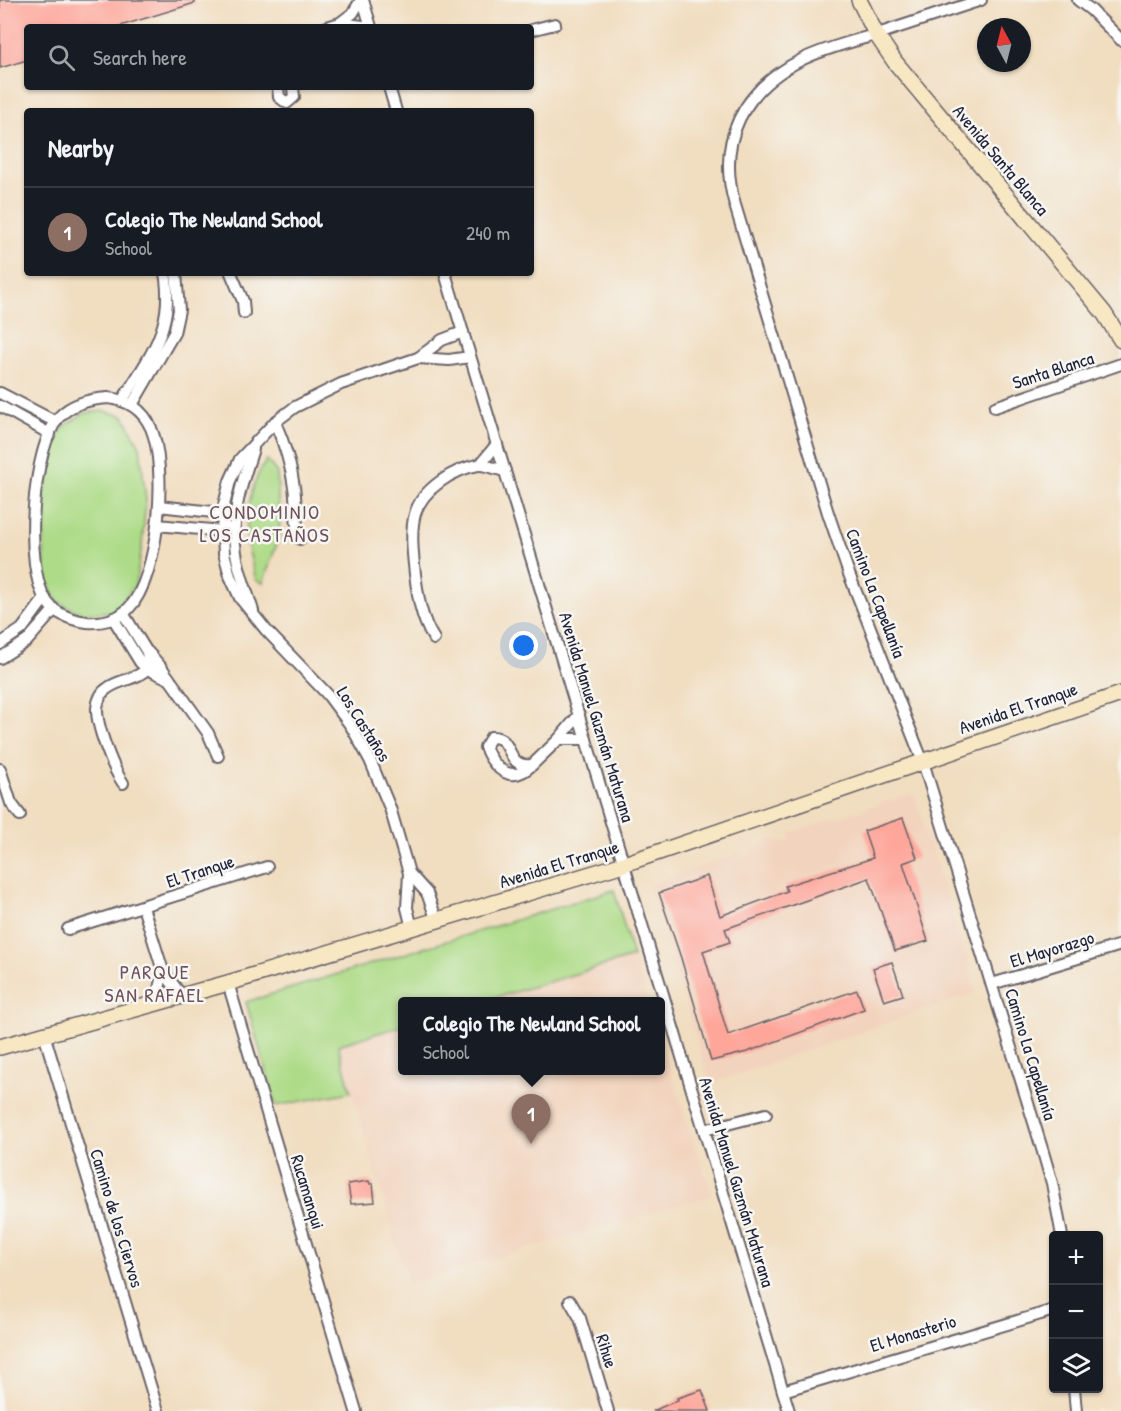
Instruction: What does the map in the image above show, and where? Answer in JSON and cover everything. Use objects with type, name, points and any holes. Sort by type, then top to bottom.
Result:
[{"type":"main road","name":"Avenida Santa Blanca","points":[[859,0],[876,34],[905,75],[1104,314],[1121,340]]},
{"type":"main road","name":"Avenida El Tranque","points":[[0,1047],[228,983],[624,864],[1121,694]]},
{"type":"street","points":[[337,24],[353,13],[362,0]]},
{"type":"street","points":[[362,0],[370,24]]},
{"type":"street","name":"Camino La Capellanía","points":[[981,0],[830,48],[802,59],[779,73],[762,87],[746,106],[735,127],[729,151],[728,175],[828,513],[849,574],[923,762],[1052,1183],[1061,1231]]},
{"type":"street","points":[[1078,0],[1121,40]]},
{"type":"street","points":[[340,23],[348,24]]},
{"type":"street","points":[[534,29],[555,24]]},
{"type":"street","points":[[278,90],[279,98],[287,103],[294,98],[293,90]]},
{"type":"street","points":[[390,90],[395,108]]},
{"type":"street","points":[[127,403],[165,324],[165,276]]},
{"type":"street","points":[[127,403],[174,333],[179,310],[176,276]]},
{"type":"street","points":[[232,276],[243,301],[244,314]]},
{"type":"street","name":"Avenida Manuel Guzmán Maturana","points":[[446,276],[664,997]]},
{"type":"street","name":"Los Castaños","points":[[411,928],[406,908],[409,873],[381,784],[351,726],[315,680],[266,630],[240,598],[230,576],[224,553],[222,513],[235,469],[247,452],[275,422],[295,407],[341,384],[418,358],[442,340],[463,332]]},
{"type":"street","name":"Los Castaños","points":[[418,358],[449,360],[470,357]]},
{"type":"street","name":"Santa Blanca","points":[[995,407],[1121,364]]},
{"type":"street","points":[[0,393],[56,422]]},
{"type":"street","points":[[108,398],[127,403],[146,420],[154,437],[159,477],[159,506],[151,557],[133,603],[118,616],[88,622],[66,617],[54,610],[45,598],[37,574],[33,518],[40,469],[50,434],[56,422],[70,408],[85,401],[108,398]]},
{"type":"street","points":[[0,406],[50,434]]},
{"type":"street","points":[[275,422],[291,466],[300,539]]},
{"type":"street","points":[[480,465],[486,454],[497,444]]},
{"type":"street","name":"Los Castaños","points":[[254,445],[238,494],[234,525],[237,559],[254,614]]},
{"type":"street","points":[[434,639],[426,627],[418,599],[414,564],[414,515],[419,503],[429,490],[444,479],[480,465],[505,471]]},
{"type":"street","points":[[157,525],[222,531],[234,525],[222,513],[159,506]]},
{"type":"street","points":[[0,644],[22,629],[45,598]]},
{"type":"street","points":[[0,658],[27,641],[54,610]]},
{"type":"street","points":[[118,616],[161,667],[208,733],[218,756]]},
{"type":"street","points":[[118,616],[134,654],[147,669],[169,680]]},
{"type":"street","points":[[123,783],[113,765],[97,712],[101,695],[109,687],[123,679],[139,675],[147,669],[149,662],[147,652]]},
{"type":"street","points":[[123,679],[132,666],[134,654]]},
{"type":"street","points":[[532,765],[523,766],[517,763],[505,742],[497,737],[491,737],[486,742],[484,747],[497,767],[506,773],[518,775],[525,772],[559,739],[579,715]]},
{"type":"street","points":[[559,739],[586,739]]},
{"type":"street","points":[[0,769],[11,803],[20,815]]},
{"type":"street","name":"El Tranque","points":[[68,929],[267,867]]},
{"type":"street","name":"Los Castaños","points":[[409,873],[427,893],[437,921]]},
{"type":"street","points":[[143,907],[163,971],[181,995]]},
{"type":"street","name":"El Mayorazgo","points":[[992,984],[1121,945]]},
{"type":"street","points":[[156,1002],[163,971]]},
{"type":"street","name":"Rucamanqui","points":[[228,983],[356,1411]]},
{"type":"street","name":"Avenida Manuel Guzmán Maturana","points":[[665,1000],[789,1411]]},
{"type":"street","name":"Camino de los Ciervos","points":[[44,1034],[158,1411]]},
{"type":"street","points":[[704,1130],[766,1114]]},
{"type":"street","name":"Rihue","points":[[570,1301],[580,1318],[608,1411]]},
{"type":"street","name":"El Monasterio","points":[[783,1391],[1049,1311]]},
{"type":"street","points":[[1074,1393],[1076,1411]]},
{"type":"shaded area","points":[[910,794],[915,796],[977,992],[710,1084],[649,885],[739,853],[741,858],[750,855],[750,851],[758,848],[757,846],[778,838],[782,843],[791,840],[790,833]]},
{"type":"shaded area","points":[[633,957],[647,997],[498,997]]},
{"type":"shaded area","points":[[398,1027],[398,1075],[665,1075],[665,1054],[712,1195],[408,1284],[338,1045]]},
{"type":"green space","points":[[104,411],[124,416],[140,447],[146,500],[142,546],[135,586],[113,612],[81,613],[58,602],[45,579],[43,516],[49,460],[56,438],[66,425],[84,413]]},
{"type":"green space","points":[[267,460],[277,473],[280,535],[263,583],[256,580],[247,539],[247,524],[254,485]]},
{"type":"green space","points":[[614,890],[633,957],[498,997],[398,997],[398,1027],[338,1045],[351,1092],[276,1106],[246,1002]]},
{"type":"building","points":[[0,0],[195,0],[195,3],[127,24],[24,24],[24,61],[0,68]]},
{"type":"building","points":[[903,818],[917,858],[903,863],[928,941],[895,951],[869,878],[725,929],[730,942],[703,951],[728,1035],[857,990],[864,1009],[747,1052],[711,1061],[659,893],[707,876],[720,916],[787,891],[785,886],[873,858],[864,831]]},
{"type":"building","points":[[892,962],[903,995],[884,1001],[873,968]]},
{"type":"building","points":[[369,1181],[373,1184],[375,1202],[351,1204],[348,1184]]},
{"type":"building","points":[[702,1390],[710,1411],[653,1411],[678,1400],[677,1398]]},
{"type":"place","name":"Colegio The Newland School","points":[[531,1144]]},
{"type":"district","name":"CONDOMINIO LOS CASTAÑOS","points":[[265,522]]},
{"type":"district","name":"PARQUE SAN RAFAEL","points":[[155,982]]}]
